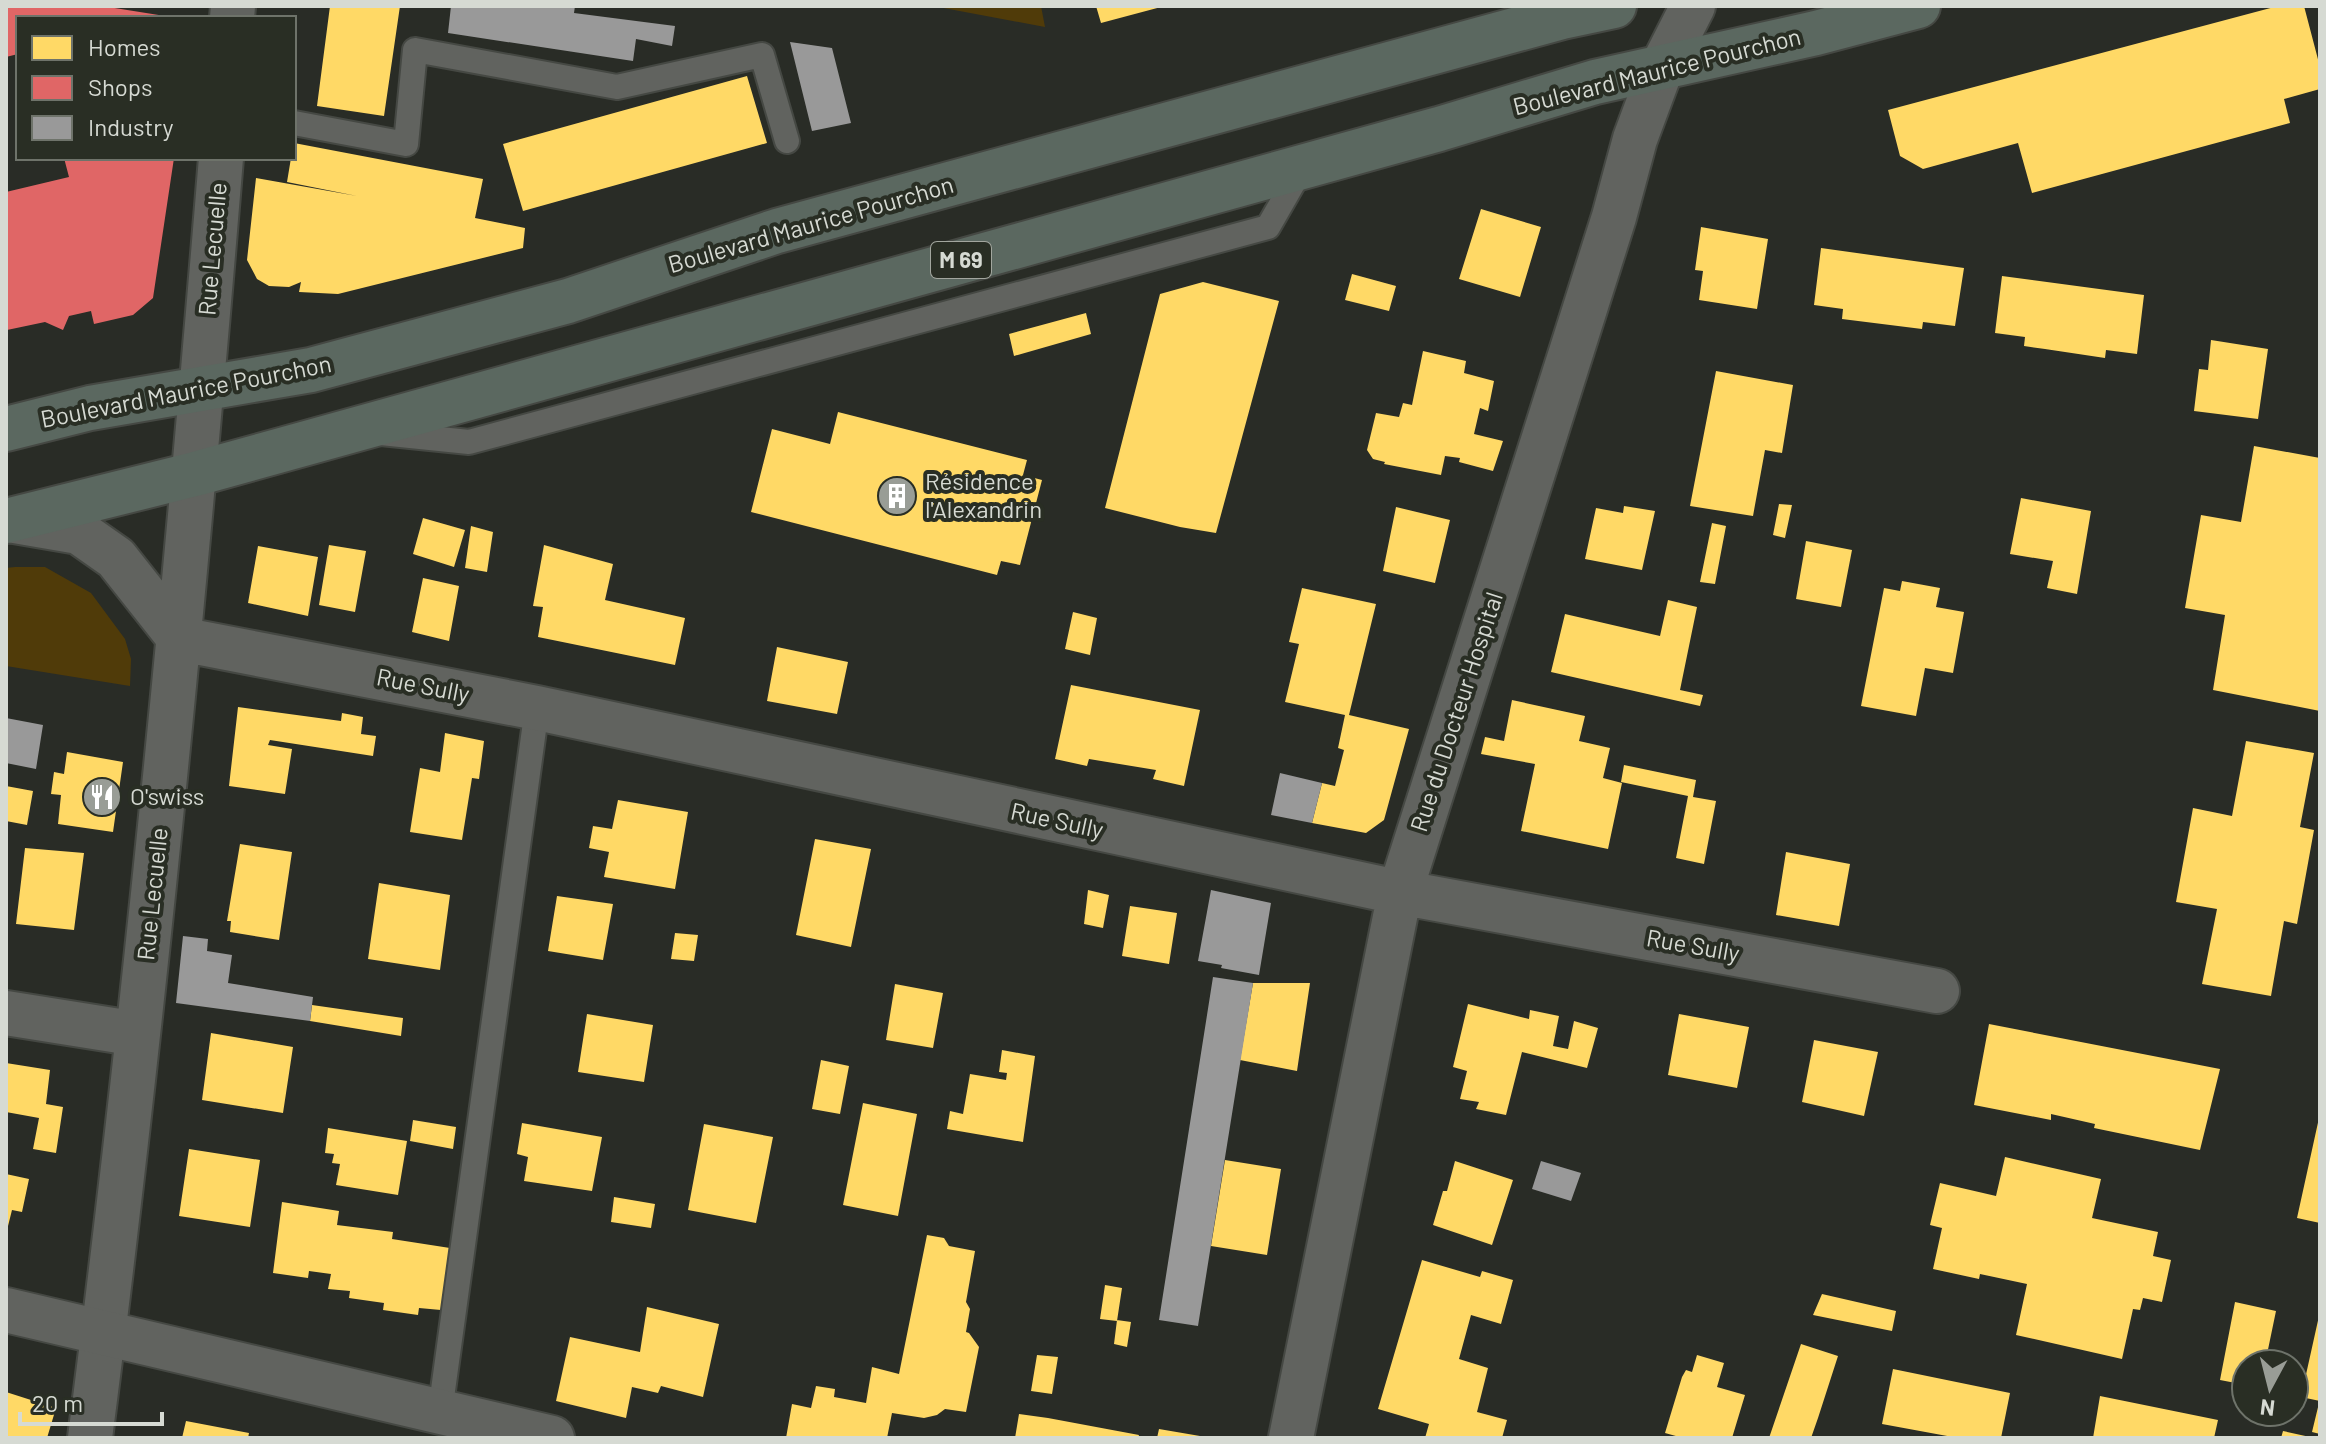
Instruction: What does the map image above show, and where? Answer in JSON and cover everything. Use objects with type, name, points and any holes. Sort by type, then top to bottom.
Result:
[{"type":"main road","name":"Boulevard Maurice Pourchon","points":[[6,429],[90,408],[311,370],[553,305],[777,231],[1548,21],[1614,6]]},
{"type":"main road","name":"Boulevard Maurice Pourchon","points":[[8,521],[195,474],[1439,129],[1595,82],[1816,33],[1918,6]]},
{"type":"street","name":"Rue du Docteur Hospital","points":[[1291,1438],[1400,892],[1614,217],[1635,139],[1661,69],[1693,6]]},
{"type":"street","name":"Rue Lecuelle","points":[[90,1438],[138,1034],[180,639],[221,160]]},
{"type":"street","name":"Boulevard Maurice Pourchon","points":[[8,521],[79,532],[104,549],[124,564],[180,639]]},
{"type":"street","name":"Rue Sully","points":[[180,639],[537,708],[1400,892],[1937,991]]},
{"type":"street","points":[[6,1013],[138,1034]]},
{"type":"street","points":[[6,1310],[552,1438]]},
{"type":"lane","points":[[296,123],[406,144],[415,50],[617,87],[762,55],[787,141]]},
{"type":"lane","points":[[440,1412],[537,708]]},
{"type":"shaded area","points":[[933,6],[1041,6],[1045,27]]},
{"type":"shaded area","points":[[45,567],[91,593],[125,639],[131,659],[130,686],[6,666],[6,568]]},
{"type":"building: Homes","points":[[330,6],[400,6],[384,116],[317,106]]},
{"type":"building: Homes","points":[[1096,6],[1160,6],[1161,7],[1101,23]]},
{"type":"building: Homes","points":[[2278,6],[2304,6],[2320,67],[2320,89],[2284,99],[2290,123],[2032,193],[2018,143],[1923,169],[1900,156],[1888,110]]},
{"type":"building: Homes","points":[[747,76],[767,143],[523,211],[503,144]]},
{"type":"building: Homes","points":[[296,143],[483,179],[475,218],[525,228],[523,248],[338,294],[299,292],[301,282],[289,287],[269,286],[257,279],[247,260],[256,178],[357,196],[287,182],[291,160],[296,160]]},
{"type":"building: Homes","points":[[1481,209],[1541,227],[1520,297],[1459,279]]},
{"type":"building: Homes","points":[[1701,227],[1768,239],[1757,309],[1699,300],[1703,271],[1695,270]]},
{"type":"building: Homes","points":[[1821,248],[1964,268],[1955,326],[1923,322],[1922,329],[1842,319],[1843,309],[1814,305]]},
{"type":"building: Homes","points":[[1352,274],[1396,286],[1389,311],[1345,300]]},
{"type":"building: Homes","points":[[2002,276],[2144,295],[2137,354],[2106,350],[2105,358],[2024,346],[2025,337],[1995,333]]},
{"type":"building: Homes","name":"Résidence l'Alexandrin","points":[[1203,282],[1279,301],[1216,533],[1105,508],[1160,294]]},
{"type":"building: Homes","points":[[1086,313],[1091,334],[1014,356],[1009,334]]},
{"type":"building: Homes","points":[[2211,340],[2268,349],[2258,419],[2194,411],[2199,369],[2208,370]]},
{"type":"building: Homes","points":[[1423,351],[1466,361],[1464,373],[1494,381],[1488,411],[1480,408],[1474,434],[1503,441],[1493,471],[1459,462],[1460,458],[1445,456],[1441,475],[1384,464],[1373,459],[1367,450],[1376,413],[1399,417],[1403,403],[1412,405]]},
{"type":"building: Homes","points":[[1716,371],[1793,385],[1782,453],[1765,450],[1753,516],[1690,506]]},
{"type":"building: Homes","name":"Résidence l'Alexandrin","points":[[838,412],[1027,460],[1023,475],[1042,480],[1020,565],[1001,561],[997,575],[751,512],[772,429],[830,444]]},
{"type":"building: Homes","points":[[2254,446],[2320,458],[2320,711],[2213,690],[2225,615],[2185,608],[2201,515],[2241,522]]},
{"type":"building: Homes","points":[[2021,498],[2091,511],[2077,594],[2047,588],[2053,561],[2010,554]]},
{"type":"building: Homes","points":[[1779,504],[1792,505],[1785,538],[1773,535]]},
{"type":"building: Homes","points":[[1624,506],[1655,511],[1642,570],[1585,559],[1596,508],[1623,513]]},
{"type":"building: Homes","points":[[1396,507],[1450,520],[1435,583],[1383,571]]},
{"type":"building: Homes","points":[[423,518],[465,530],[454,567],[413,554]]},
{"type":"building: Homes","points":[[1712,523],[1726,526],[1715,584],[1700,582]]},
{"type":"building: Homes","points":[[471,526],[493,532],[487,572],[465,568]]},
{"type":"building: Homes","points":[[1806,541],[1852,550],[1841,607],[1796,599]]},
{"type":"building: Homes","points":[[329,545],[366,551],[355,612],[319,605]]},
{"type":"building: Homes","points":[[544,545],[613,564],[605,600],[685,618],[675,665],[538,637],[543,607],[533,606]]},
{"type":"building: Homes","points":[[258,546],[318,557],[308,616],[248,603]]},
{"type":"building: Homes","points":[[423,578],[459,586],[449,641],[412,632]]},
{"type":"building: Homes","points":[[1902,581],[1940,588],[1936,607],[1964,612],[1953,673],[1925,668],[1916,716],[1861,706],[1884,588],[1900,591]]},
{"type":"building: Homes","points":[[1302,588],[1376,604],[1349,715],[1409,729],[1384,820],[1366,833],[1312,823],[1322,783],[1335,786],[1344,750],[1338,748],[1345,715],[1285,702],[1299,644],[1289,642]]},
{"type":"building: Homes","points":[[1668,600],[1697,607],[1680,690],[1703,695],[1700,706],[1551,672],[1565,614],[1660,636]]},
{"type":"building: Homes","points":[[1073,612],[1097,618],[1090,655],[1065,649]]},
{"type":"building: Homes","points":[[777,647],[848,662],[837,714],[767,701]]},
{"type":"building: Homes","points":[[1071,685],[1200,710],[1184,786],[1153,779],[1156,770],[1089,759],[1087,766],[1055,759]]},
{"type":"building: Homes","points":[[1512,700],[1585,716],[1579,741],[1610,748],[1603,778],[1622,783],[1608,849],[1521,831],[1535,764],[1481,754],[1485,737],[1504,741]]},
{"type":"building: Homes","points":[[238,707],[341,721],[342,713],[363,717],[361,734],[376,736],[373,756],[270,740],[268,745],[292,749],[285,794],[229,786]]},
{"type":"building: Homes","points":[[445,733],[484,741],[479,779],[472,778],[462,840],[410,832],[420,768],[440,772]]},
{"type":"building: Homes","points":[[2246,741],[2314,753],[2300,827],[2314,830],[2297,924],[2284,921],[2271,996],[2202,984],[2217,909],[2176,902],[2193,808],[2232,816]]},
{"type":"building: Homes","points":[[67,752],[123,762],[113,832],[58,824],[61,795],[51,794],[54,772],[64,774]]},
{"type":"building: Homes","points":[[1624,765],[1696,780],[1693,797],[1716,801],[1704,864],[1676,858],[1688,796],[1621,782]]},
{"type":"building: Homes","points":[[6,786],[33,791],[27,825],[6,821]]},
{"type":"building: Homes","points":[[618,800],[688,812],[675,889],[604,877],[609,852],[589,848],[593,826],[612,829]]},
{"type":"building: Homes","points":[[815,839],[871,849],[851,947],[796,935]]},
{"type":"building: Homes","points":[[240,844],[292,852],[279,940],[230,932],[231,921],[227,921]]},
{"type":"building: Homes","points":[[25,848],[84,853],[74,930],[16,924]]},
{"type":"building: Homes","points":[[1786,852],[1850,864],[1839,926],[1776,915]]},
{"type":"building: Homes","points":[[379,883],[450,895],[440,970],[368,959]]},
{"type":"building: Homes","points":[[1088,890],[1109,895],[1103,928],[1084,924]]},
{"type":"building: Homes","points":[[557,896],[613,904],[603,960],[548,951]]},
{"type":"building: Homes","points":[[1130,906],[1177,913],[1169,964],[1122,956]]},
{"type":"building: Homes","points":[[675,933],[698,935],[694,961],[671,959]]},
{"type":"building: Homes","points":[[1253,983],[1310,983],[1297,1071],[1240,1060]]},
{"type":"building: Homes","points":[[895,984],[943,993],[933,1048],[886,1040]]},
{"type":"building: Homes","points":[[1468,1004],[1529,1019],[1530,1010],[1559,1016],[1553,1046],[1568,1049],[1574,1021],[1598,1028],[1587,1068],[1522,1052],[1506,1115],[1476,1109],[1479,1102],[1460,1099],[1467,1071],[1453,1067]]},
{"type":"building: Homes","points":[[312,1005],[403,1018],[401,1036],[310,1021]]},
{"type":"building: Homes","points":[[587,1014],[653,1025],[644,1082],[578,1072]]},
{"type":"building: Homes","points":[[1679,1014],[1749,1027],[1737,1088],[1668,1075]]},
{"type":"building: Homes","points":[[1989,1024],[2220,1069],[2200,1150],[2094,1128],[2095,1124],[2051,1114],[2051,1120],[1974,1105]]},
{"type":"building: Homes","points":[[211,1033],[293,1047],[283,1113],[202,1100]]},
{"type":"building: Homes","points":[[1814,1040],[1878,1052],[1864,1116],[1802,1102]]},
{"type":"building: Homes","points":[[1002,1050],[1035,1056],[1023,1142],[947,1129],[950,1111],[963,1114],[970,1074],[1006,1080],[1007,1073],[999,1072]]},
{"type":"building: Homes","points":[[821,1060],[849,1066],[840,1114],[812,1109]]},
{"type":"building: Homes","points":[[6,1063],[50,1070],[46,1104],[63,1107],[56,1153],[33,1149],[39,1118],[6,1112]]},
{"type":"building: Homes","points":[[863,1103],[917,1114],[898,1216],[843,1205]]},
{"type":"building: Homes","points":[[2320,1119],[2320,1223],[2297,1218]]},
{"type":"building: Homes","points":[[413,1120],[456,1127],[453,1149],[410,1141]]},
{"type":"building: Homes","points":[[522,1123],[602,1137],[592,1191],[524,1181],[528,1157],[517,1154]]},
{"type":"building: Homes","points":[[704,1124],[773,1137],[756,1223],[688,1210]]},
{"type":"building: Homes","points":[[328,1128],[407,1141],[398,1195],[336,1185],[340,1164],[332,1163],[334,1154],[325,1153]]},
{"type":"building: Homes","points":[[189,1149],[260,1160],[250,1227],[179,1216]]},
{"type":"building: Homes","points":[[2005,1157],[2101,1179],[2092,1218],[2158,1232],[2153,1256],[2171,1260],[2162,1302],[2143,1298],[2140,1310],[2133,1309],[2122,1359],[2016,1335],[2027,1284],[1980,1274],[1979,1279],[1933,1269],[1942,1228],[1930,1225],[1940,1183],[1996,1196]]},
{"type":"building: Homes","points":[[1225,1160],[1281,1169],[1267,1255],[1211,1246]]},
{"type":"building: Homes","points":[[1455,1161],[1513,1180],[1492,1245],[1433,1225]]},
{"type":"building: Homes","points":[[6,1174],[29,1179],[22,1212],[12,1210],[7,1230]]},
{"type":"building: Homes","points":[[614,1197],[655,1204],[651,1228],[611,1222]]},
{"type":"building: Homes","points":[[282,1202],[339,1211],[337,1225],[393,1232],[392,1239],[450,1248],[441,1310],[419,1308],[418,1315],[383,1310],[384,1303],[349,1298],[350,1291],[328,1289],[331,1274],[309,1271],[308,1278],[273,1273]]},
{"type":"building: Homes","points":[[927,1235],[944,1238],[949,1246],[975,1251],[966,1302],[970,1309],[966,1332],[979,1347],[966,1412],[945,1409],[924,1418],[892,1413],[887,1438],[786,1438],[792,1404],[811,1408],[816,1386],[835,1389],[834,1397],[866,1403],[872,1367],[899,1374]]},
{"type":"building: Homes","points":[[1422,1260],[1480,1277],[1482,1271],[1513,1280],[1501,1324],[1471,1315],[1459,1359],[1488,1368],[1477,1412],[1507,1420],[1502,1438],[1425,1438],[1429,1424],[1378,1409]]},
{"type":"building: Homes","points":[[1105,1285],[1122,1288],[1117,1321],[1100,1319]]},
{"type":"building: Homes","points":[[1822,1294],[1896,1311],[1892,1331],[1813,1315]]},
{"type":"building: Homes","points":[[2235,1302],[2276,1311],[2268,1348],[2230,1348],[2230,1382],[2220,1380]]},
{"type":"building: Homes","points":[[647,1307],[719,1324],[703,1397],[661,1386],[658,1393],[632,1387],[626,1418],[556,1401],[570,1337],[640,1352]]},
{"type":"building: Homes","points":[[2320,1316],[2320,1401],[2310,1399],[2310,1356]]},
{"type":"building: Homes","points":[[1117,1320],[1131,1322],[1127,1347],[1114,1344]]},
{"type":"building: Homes","points":[[1801,1344],[1838,1356],[1818,1418],[1811,1438],[1769,1438]]},
{"type":"building: Homes","points":[[1037,1355],[1058,1357],[1052,1394],[1031,1391]]},
{"type":"building: Homes","points":[[1697,1355],[1724,1363],[1717,1387],[1745,1395],[1732,1438],[1683,1438],[1665,1433],[1682,1377],[1686,1370],[1692,1372]]},
{"type":"building: Homes","points":[[1893,1369],[2010,1393],[2001,1438],[1958,1438],[1882,1424]]},
{"type":"building: Homes","points":[[6,1392],[56,1408],[47,1438],[6,1438]]},
{"type":"building: Homes","points":[[2100,1396],[2218,1420],[2214,1438],[2093,1438]]},
{"type":"building: Homes","points":[[2320,1403],[2320,1434],[2312,1432]]},
{"type":"building: Homes","points":[[1019,1414],[1139,1435],[1138,1438],[1015,1438]]},
{"type":"building: Homes","points":[[186,1421],[249,1433],[248,1438],[182,1438]]},
{"type":"building: Homes","points":[[1159,1429],[1200,1436],[1200,1438],[1157,1438]]},
{"type":"building: Homes","points":[[2283,1431],[2310,1437],[2281,1438]]},
{"type":"building: Shops","points":[[6,6],[102,6],[165,16],[16,16],[16,54],[6,57]]},
{"type":"building: Shops","points":[[65,160],[174,160],[153,298],[133,315],[94,324],[91,311],[69,316],[63,330],[45,322],[7,330],[6,192],[69,177]]},
{"type":"building: Industry","points":[[451,6],[575,6],[574,13],[675,26],[672,46],[636,39],[633,61],[448,33]]},
{"type":"building: Industry","points":[[790,42],[832,48],[851,123],[812,131]]},
{"type":"building: Industry","points":[[6,718],[43,725],[36,769],[6,763]]},
{"type":"building: Industry","points":[[1280,773],[1322,783],[1312,823],[1271,815]]},
{"type":"building: Industry","points":[[1211,890],[1271,903],[1259,975],[1198,961]]},
{"type":"building: Industry","points":[[183,936],[208,939],[207,951],[232,955],[228,983],[313,997],[310,1021],[176,1003]]},
{"type":"building: Industry","points":[[1213,977],[1253,983],[1198,1326],[1159,1320]]},
{"type":"building: Industry","points":[[1541,1161],[1581,1173],[1571,1201],[1532,1189]]},
{"type":"place","name":"Résidence l'Alexandrin","points":[[897,496]]},
{"type":"place","name":"O'swiss","points":[[102,797]]}]
